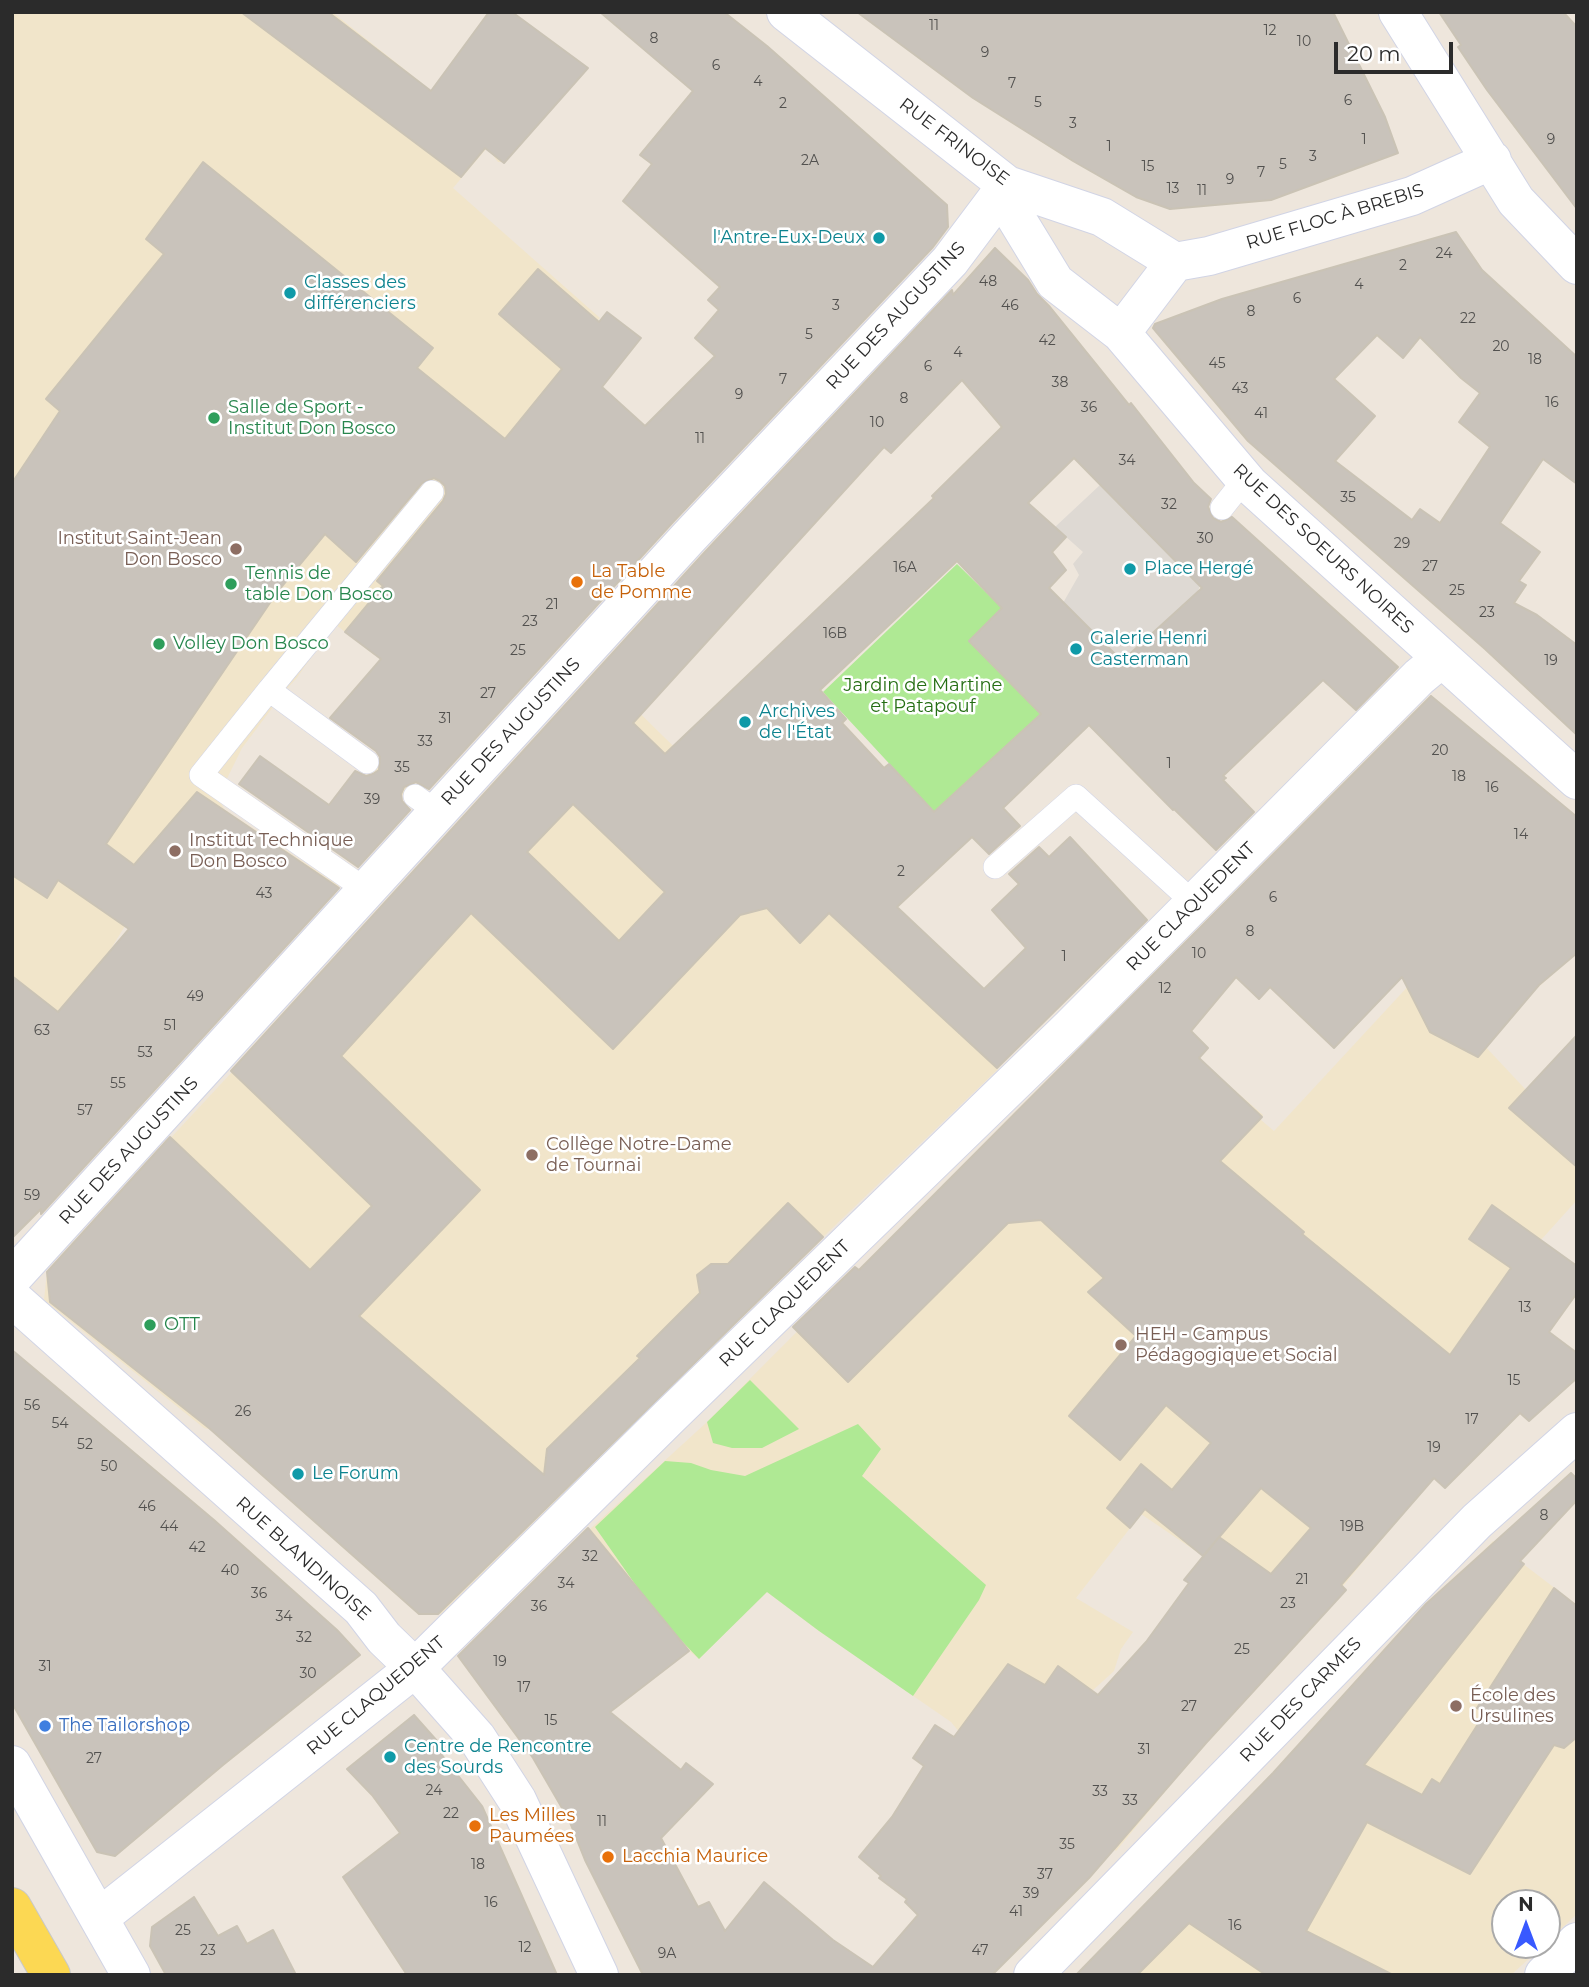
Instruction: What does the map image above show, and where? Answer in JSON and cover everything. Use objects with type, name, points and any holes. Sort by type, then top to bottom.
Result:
[{"type":"main road","points":[[12,1907],[51,1975]]},
{"type":"street","name":"RUE FRINOISE","points":[[786,12],[1007,185],[1102,216],[1175,262]]},
{"type":"street","points":[[1398,12],[1516,201],[1577,265]]},
{"type":"street","name":"RUE FLOC À BREBIS","points":[[1175,262],[1209,256],[1412,196],[1492,160]]},
{"type":"street","points":[[1007,185],[1013,213],[1055,282],[1121,333],[1175,262]]},
{"type":"street","name":"RUE DES AUGUSTINS","points":[[12,1278],[366,890],[426,804],[689,537],[950,261],[1007,185]]},
{"type":"street","name":"RUE DES SOEURS NOIRES","points":[[1121,333],[1233,494],[1442,658],[1577,780]]},
{"type":"street","name":"RUE CLAQUEDENT","points":[[100,1917],[415,1668],[1195,904],[1410,686],[1442,658]]},
{"type":"street","name":"RUE BLANDINOISE","points":[[12,1298],[361,1608],[384,1638],[415,1668],[477,1738],[517,1800],[599,1975]]},
{"type":"street","name":"RUE DES CARMES","points":[[1033,1975],[1476,1521],[1577,1432]]},
{"type":"street","points":[[12,1765],[131,1975]]},
{"type":"street","points":[[1544,1975],[1577,1942]]},
{"type":"lane","points":[[366,890],[201,775],[432,492]]},
{"type":"lane","points":[[269,690],[368,762]]},
{"type":"lane","points":[[995,867],[1076,796],[1195,904]]},
{"type":"shaded area","name":"Institut Saint-Jean Don Bosco","points":[[12,12],[332,12],[432,91],[587,68],[505,162],[498,162],[487,148],[453,188],[600,318],[572,349],[598,383],[657,438],[421,599],[374,655],[335,624],[283,693],[418,793],[411,801],[276,703],[242,748],[218,797],[224,809],[339,886],[254,977],[139,903],[109,952],[12,1081]]},
{"type":"shaded area","name":"Place Hergé","points":[[1100,485],[1200,585],[1187,603],[1124,663],[1063,603],[1079,575],[1073,564],[1083,552],[1055,527]]},
{"type":"shaded area","name":"Collège Notre-Dame de Tournai","points":[[601,675],[789,860],[828,910],[998,1069],[823,1237],[441,1614],[419,1615],[213,1430],[204,1428],[44,1300],[47,1271]]},
{"type":"shaded area","name":"HEH - Campus Pédagogique et Social","points":[[1577,953],[1526,998],[1482,1043],[1527,1091],[1577,1136],[1577,1200],[1540,1241],[1511,1267],[1449,1355],[1435,1476],[1338,1592],[1273,1576],[1218,1537],[1203,1556],[1141,1514],[1076,1598],[1133,1632],[1121,1649],[1114,1671],[1092,1691],[1112,1731],[1174,1781],[1116,1851],[965,1739],[951,1722],[767,1592],[699,1659],[653,1609],[590,1529],[707,1422],[944,1184],[1134,1002],[1263,1115],[1261,1120],[1274,1131],[1424,969]]},
{"type":"shaded area","name":"École des Ursulines","points":[[1493,1541],[1577,1605],[1577,1914],[1561,1929],[1561,1889],[1491,1889],[1491,1959],[1529,1959],[1511,1975],[1077,1975],[1275,1775],[1397,1638]]},
{"type":"green space","name":"Jardin de Martine et Patapouf","points":[[957,564],[1002,608],[969,641],[1041,714],[934,812],[823,692]]},
{"type":"green space","points":[[750,1380],[799,1429],[762,1448],[732,1448],[713,1443],[707,1422]]},
{"type":"green space","points":[[858,1424],[881,1449],[862,1476],[986,1585],[979,1600],[913,1696],[767,1592],[699,1659],[656,1614],[595,1527],[665,1461],[691,1463],[711,1470],[745,1476]]},
{"type":"building","points":[[241,12],[328,12],[431,91],[489,12],[512,12],[588,68],[504,163],[485,148],[461,177]]},
{"type":"building","points":[[600,12],[724,12],[767,46],[947,205],[948,227],[933,247],[673,522],[429,789],[416,782],[404,787],[402,801],[410,810],[358,867],[239,784],[260,756],[329,805],[355,771],[366,776],[379,770],[380,757],[376,751],[330,718],[381,659],[345,632],[383,586],[377,581],[443,501],[445,486],[434,478],[422,483],[356,562],[325,534],[278,591],[106,844],[134,865],[197,792],[339,888],[41,1214],[41,1209],[12,1238],[12,976],[58,1012],[129,929],[58,880],[47,898],[12,875],[12,483],[60,411],[46,399],[164,254],[146,239],[203,162],[433,348],[417,368],[505,439],[562,369],[499,314],[538,269],[599,322],[607,312],[641,338],[602,387],[645,426],[715,356],[695,338],[719,310],[708,300],[720,287],[623,201],[652,164],[640,155],[693,91]]},
{"type":"building","points":[[857,12],[1333,12],[1385,117],[1398,153],[1271,200],[1170,209],[1136,197],[1073,161],[973,98]]},
{"type":"building","points":[[1439,12],[1563,12],[1577,27],[1577,209],[1487,90],[1458,47],[1461,45]]},
{"type":"building","points":[[1456,232],[1482,270],[1577,357],[1577,484],[1543,459],[1500,523],[1540,552],[1519,581],[1526,585],[1514,603],[1537,615],[1577,645],[1577,735],[1485,649],[1248,441],[1153,328],[1155,324],[1222,299]],"holes":[[[1377,335],[1403,358],[1420,337],[1480,393],[1459,422],[1490,447],[1440,523],[1420,509],[1412,520],[1335,461],[1375,416],[1334,379]]]},
{"type":"building","points":[[995,248],[1028,280],[1194,483],[1211,499],[1208,507],[1213,518],[1221,522],[1232,517],[1398,667],[1356,710],[1323,680],[1223,776],[1226,778],[1223,780],[1254,812],[1216,850],[1089,725],[1003,808],[1020,826],[989,854],[972,837],[897,907],[984,989],[1026,948],[992,910],[1019,884],[1009,874],[1039,847],[1049,857],[1070,837],[1147,920],[997,1068],[829,913],[800,943],[767,908],[740,915],[613,1049],[471,913],[341,1056],[480,1190],[359,1316],[544,1475],[547,1449],[640,1358],[637,1356],[700,1293],[697,1275],[711,1264],[728,1264],[788,1203],[823,1237],[438,1614],[419,1614],[209,1428],[50,1302],[47,1272],[170,1137],[310,1270],[372,1206],[231,1071],[705,552],[952,290],[953,295]],"holes":[[[962,380],[1002,427],[932,496],[934,498],[665,754],[633,723],[884,447],[891,453]],[[1074,458],[1202,588],[1122,661],[1049,588],[1066,570],[1052,552],[1066,537],[1028,503]],[[957,561],[1002,608],[969,641],[1041,714],[934,812],[889,764],[884,768],[842,723],[846,719],[820,690]],[[573,804],[665,892],[619,941],[527,852]]]},
{"type":"building","points":[[1431,696],[1577,817],[1577,953],[1539,985],[1478,1057],[1430,1032],[1402,977],[1334,1048],[1270,987],[1259,999],[1236,977],[1191,1031],[1208,1048],[1199,1058],[1262,1117],[1220,1161],[1304,1232],[1302,1234],[1450,1355],[1511,1268],[1469,1239],[1492,1205],[1577,1266],[1577,1293],[1549,1332],[1577,1353],[1577,1378],[1529,1421],[1520,1413],[1445,1488],[1434,1478],[1341,1585],[1346,1590],[1206,1743],[1089,1878],[992,1975],[643,1975],[585,1860],[569,1820],[533,1758],[458,1656],[588,1528],[689,1651],[610,1712],[681,1770],[686,1763],[713,1784],[661,1838],[698,1907],[709,1902],[725,1931],[764,1882],[833,1940],[873,1967],[918,1915],[905,1902],[907,1899],[879,1878],[881,1876],[859,1857],[892,1817],[924,1766],[913,1758],[935,1725],[954,1737],[1008,1664],[1045,1685],[1058,1666],[1098,1695],[1146,1642],[1189,1583],[1184,1580],[1215,1542],[1203,1556],[1145,1509],[1130,1528],[1107,1508],[1141,1464],[1172,1490],[1211,1443],[1166,1405],[1120,1460],[1069,1416],[1136,1336],[1088,1292],[1104,1278],[1041,1220],[1008,1223],[848,1382],[793,1327],[855,1267],[859,1270]],"holes":[[[1261,1488],[1311,1528],[1271,1574],[1219,1537]]]},
{"type":"building","points":[[1577,1035],[1577,1167],[1509,1108]]},
{"type":"building","points":[[12,1350],[214,1520],[337,1630],[360,1655],[115,1856],[97,1852],[12,1703]]},
{"type":"building","points":[[1571,1473],[1577,1479],[1577,1500],[1520,1561],[1524,1564],[1364,1765],[1422,1795],[1432,1779],[1440,1784],[1485,1713],[1477,1708],[1554,1588],[1577,1606],[1577,1737],[1564,1748],[1554,1745],[1470,1874],[1367,1822],[1306,1931],[1393,1975],[1266,1975],[1189,1923],[1137,1975],[1076,1975],[1273,1773],[1426,1604]]},
{"type":"building","points":[[414,1715],[438,1742],[434,1745],[482,1806],[557,1975],[407,1975],[343,1877],[400,1833],[372,1795],[347,1769]]},
{"type":"building","points":[[194,1897],[218,1936],[237,1926],[247,1944],[273,1930],[296,1975],[166,1975],[150,1946],[152,1927]]},
{"type":"place","name":"l'Antre-Eux-Deux","points":[[879,238]]},
{"type":"place","name":"Classes des différenciers","points":[[290,293]]},
{"type":"place","name":"Salle de Sport - Institut Don Bosco","points":[[214,418]]},
{"type":"place","name":"Institut Saint-Jean Don Bosco","points":[[236,549]]},
{"type":"place","name":"Place Hergé","points":[[1130,569]]},
{"type":"place","name":"La Table de Pomme","points":[[577,582]]},
{"type":"place","name":"Tennis de table Don Bosco","points":[[231,584]]},
{"type":"place","name":"Volley Don Bosco","points":[[159,644]]},
{"type":"place","name":"Galerie Henri Casterman","points":[[1076,649]]},
{"type":"place","name":"Archives de l'État","points":[[745,722]]},
{"type":"place","name":"Institut Technique Don Bosco","points":[[175,851]]},
{"type":"place","name":"Collège Notre-Dame de Tournai","points":[[532,1155]]},
{"type":"place","name":"OTT","points":[[150,1325]]},
{"type":"place","name":"HEH - Campus Pédagogique et Social","points":[[1121,1345]]},
{"type":"place","name":"Le Forum","points":[[298,1474]]},
{"type":"place","name":"École des Ursulines","points":[[1456,1706]]},
{"type":"place","name":"The Tailorshop","points":[[45,1726]]},
{"type":"place","name":"Centre de Rencontre des Sourds","points":[[390,1757]]},
{"type":"place","name":"Les Milles Paumées","points":[[475,1826]]},
{"type":"place","name":"Lacchia Maurice","points":[[608,1857]]}]
